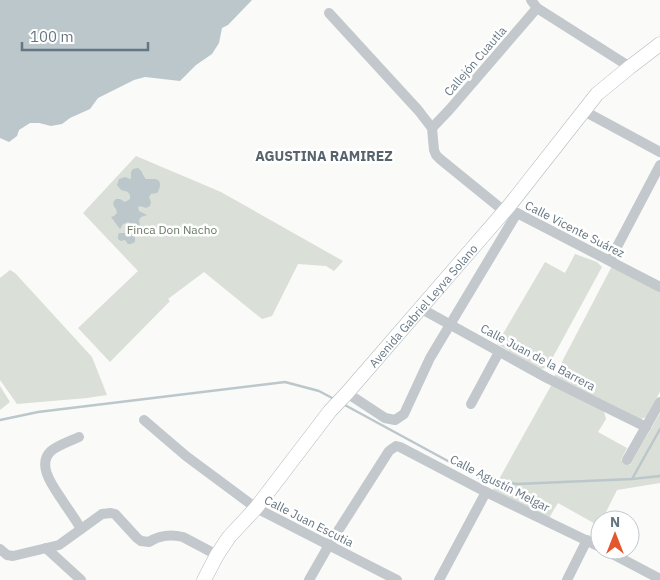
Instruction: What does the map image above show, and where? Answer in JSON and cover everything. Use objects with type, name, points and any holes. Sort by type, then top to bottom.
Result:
[{"type":"street","points":[[534,4],[630,67]]},
{"type":"street","name":"Callejón Cuautla","points":[[432,128],[450,109],[534,4]]},
{"type":"street","points":[[329,13],[418,110],[432,128]]},
{"type":"street","name":"Avenida Gabriel Leyva Solano","points":[[204,580],[217,554],[256,508],[330,411],[420,308],[510,212],[597,94],[660,44]]},
{"type":"street","points":[[584,111],[660,152]]},
{"type":"street","name":"Calle Vicente Suárez","points":[[432,128],[436,155],[510,212],[610,260],[660,287]]},
{"type":"street","points":[[610,260],[660,165]]},
{"type":"street","points":[[344,395],[385,418],[394,420],[404,414],[430,358],[510,212]]},
{"type":"street","name":"Calle Juan de la Barrera","points":[[420,308],[547,378],[646,426]]},
{"type":"street","points":[[471,404],[499,352]]},
{"type":"street","points":[[627,460],[660,402]]},
{"type":"street","name":"Calle Juan Escutia","points":[[144,420],[186,456],[256,508],[397,580]]},
{"type":"street","points":[[78,437],[52,451],[48,456],[45,468],[51,483],[81,529]]},
{"type":"street","name":"Calle Agustín Melgar","points":[[329,545],[389,451],[396,446],[400,446],[486,492],[590,542]]},
{"type":"street","points":[[439,580],[486,492]]},
{"type":"street","points":[[0,549],[10,556],[17,556],[59,545],[102,514],[111,513],[115,514],[141,541],[149,542],[159,536],[183,537],[217,554]]},
{"type":"street","points":[[567,580],[587,540]]},
{"type":"street","points":[[309,580],[329,545]]},
{"type":"street","points":[[46,548],[81,580]]},
{"type":"street","points":[[624,560],[660,579]]},
{"type":"green space","name":"Finca Don Nacho","points":[[136,156],[221,192],[343,261],[334,271],[326,266],[298,264],[272,316],[262,319],[204,272],[168,299],[170,301],[110,362],[78,328],[138,271],[83,213]]},
{"type":"green space","points":[[575,254],[597,262],[602,267],[547,368],[540,369],[497,344],[545,262],[565,273]]},
{"type":"green space","points":[[612,266],[660,291],[660,392],[646,417],[639,420],[554,377]]},
{"type":"green space","points":[[10,270],[15,273],[92,357],[107,395],[17,404],[0,380],[0,278]]},
{"type":"green space","points":[[552,384],[603,408],[606,419],[598,432],[627,448],[621,460],[630,465],[660,413],[660,483],[617,490],[607,510],[590,510],[590,521],[558,503],[549,518],[493,490]]},
{"type":"green space","points":[[0,386],[10,402],[0,410]]},
{"type":"shaded area","points":[[0,0],[252,0],[228,25],[222,28],[219,43],[212,54],[196,65],[180,81],[145,77],[134,80],[98,98],[90,109],[70,118],[62,124],[51,126],[30,123],[19,130],[17,136],[9,142],[0,138]]},
{"type":"shaded area","points":[[138,168],[146,179],[157,179],[160,182],[160,186],[157,193],[151,194],[149,197],[150,206],[146,208],[138,207],[139,211],[147,215],[139,220],[140,225],[143,226],[135,236],[135,242],[128,244],[125,240],[121,241],[118,239],[118,236],[119,233],[125,233],[126,235],[132,233],[134,228],[132,224],[128,222],[123,224],[120,229],[111,217],[117,213],[113,204],[116,199],[125,202],[130,199],[128,192],[121,190],[117,185],[119,179],[125,177],[131,179],[131,172],[133,169]]},
{"type":"waterway","points":[[0,420],[38,412],[285,382],[319,391],[334,399]]},
{"type":"waterway","points":[[343,404],[481,479],[517,484],[660,476]]},
{"type":"waterway","points":[[632,479],[660,429]]},
{"type":"district","name":"AGUSTINA RAMIREZ","points":[[324,156]]}]
